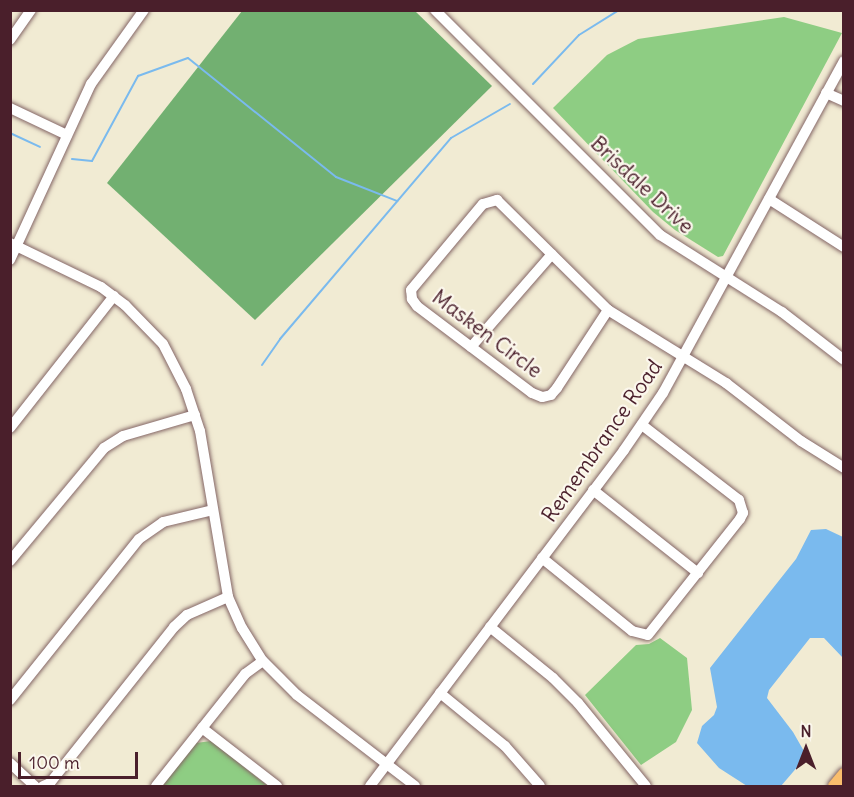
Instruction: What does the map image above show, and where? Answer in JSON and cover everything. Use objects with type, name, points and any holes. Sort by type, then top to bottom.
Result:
[{"type":"main road","points":[[834,786],[843,774]]},
{"type":"street","points":[[10,40],[31,10]]},
{"type":"street","points":[[10,260],[14,245],[100,69],[144,10]]},
{"type":"street","name":"Brisdale Drive","points":[[435,10],[660,235],[782,312],[843,360]]},
{"type":"street","name":"Remembrance Road","points":[[370,786],[642,425],[684,357],[843,61]]},
{"type":"street","points":[[826,93],[843,101]]},
{"type":"street","points":[[10,108],[67,135]]},
{"type":"street","name":"Masken Circle","points":[[609,310],[557,388],[546,396],[532,393],[417,306],[411,299],[411,290],[483,204],[492,200],[502,203],[609,310],[726,383],[801,441],[843,468]]},
{"type":"street","points":[[769,200],[843,247]]},
{"type":"street","points":[[14,245],[86,279],[114,296],[163,345],[195,415],[228,597],[263,661],[297,695],[415,786]]},
{"type":"street","points":[[471,347],[552,254]]},
{"type":"street","points":[[10,428],[114,296]]},
{"type":"street","points":[[10,561],[104,448],[123,436],[195,415]]},
{"type":"street","points":[[542,558],[632,632],[640,635],[648,634],[654,630],[740,519],[742,507],[739,500],[642,425]]},
{"type":"street","points":[[593,490],[698,573]]},
{"type":"street","points":[[10,700],[139,539],[163,522],[213,510]]},
{"type":"street","points":[[44,786],[50,783],[174,627],[187,615],[228,597]]},
{"type":"street","points":[[490,627],[553,678],[578,702],[646,786]]},
{"type":"street","points":[[156,786],[245,674],[263,661]]},
{"type":"street","points":[[440,693],[505,746],[540,786]]},
{"type":"street","points":[[202,728],[277,786]]},
{"type":"street","points":[[10,763],[35,786]]},
{"type":"green space","points":[[242,11],[415,11],[492,86],[255,320],[107,183]]},
{"type":"green space","points":[[784,17],[842,33],[723,256],[718,257],[675,230],[653,212],[553,108],[607,55],[638,39]]},
{"type":"green space","points":[[660,638],[687,658],[692,710],[676,742],[641,765],[585,695],[636,645],[649,644]]},
{"type":"green space","points":[[211,741],[268,786],[162,786],[196,743]]},
{"type":"water","points":[[826,529],[843,537],[843,658],[824,638],[810,638],[769,690],[767,698],[793,732],[805,753],[805,758],[781,786],[747,786],[719,768],[697,743],[702,726],[714,715],[717,707],[710,668],[796,559],[811,530]]},
{"type":"waterway","points":[[533,84],[579,35],[619,10]]},
{"type":"waterway","points":[[72,159],[92,161],[138,76],[188,58],[336,177],[397,201]]},
{"type":"waterway","points":[[262,365],[280,339],[451,138],[510,104]]},
{"type":"waterway","points":[[10,133],[40,147]]}]
